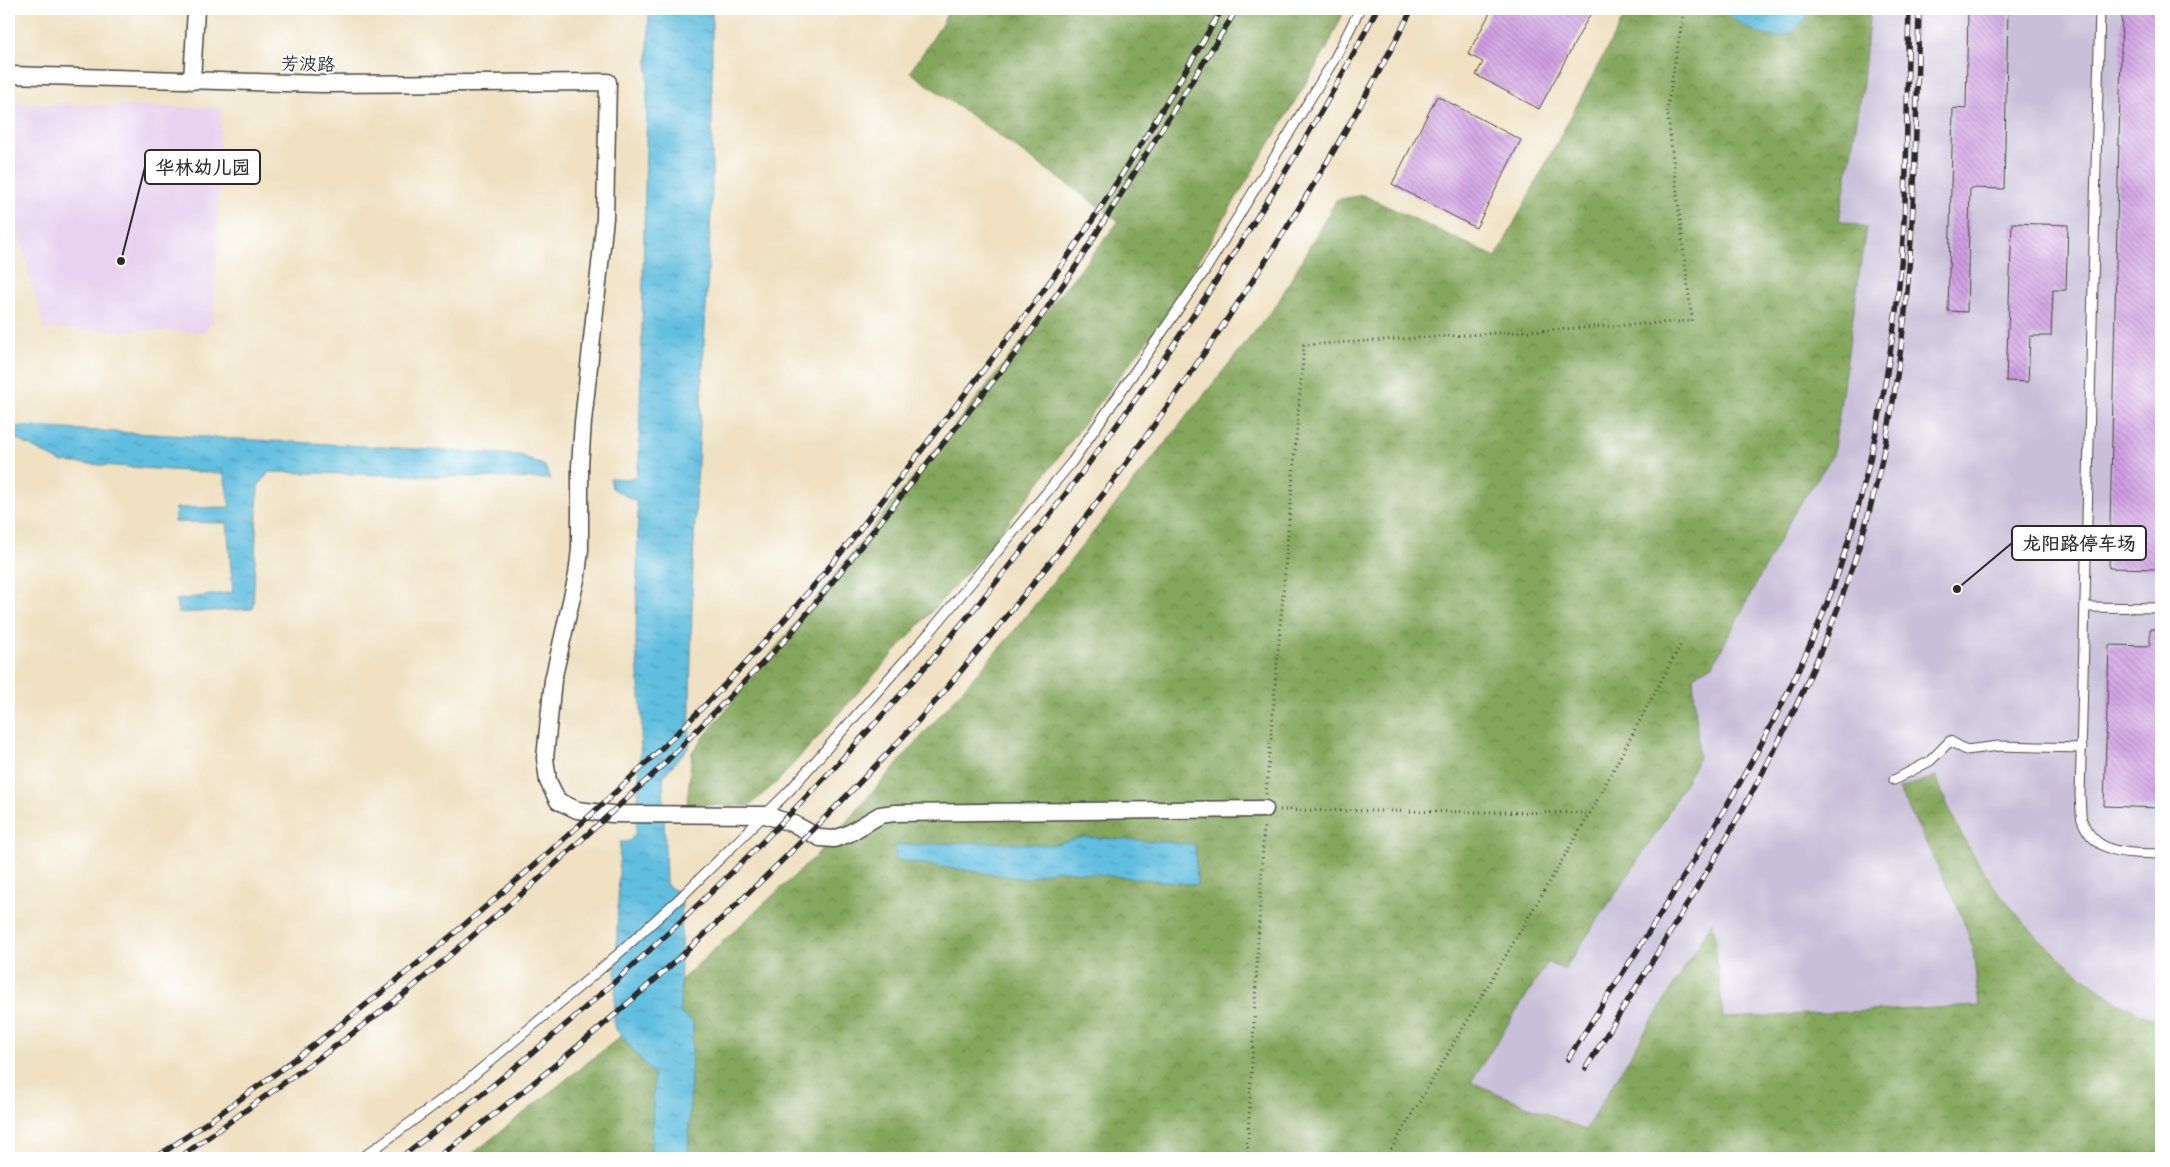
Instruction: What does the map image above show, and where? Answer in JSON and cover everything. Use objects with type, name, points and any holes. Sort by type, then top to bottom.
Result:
[{"type":"street","points":[[192,81],[196,9]]},
{"type":"street","name":"芳波路","points":[[9,75],[322,84],[608,82],[605,218],[583,422],[580,466],[580,549],[577,575],[553,680],[545,763],[552,792],[558,801],[567,807],[592,813],[765,815]]},
{"type":"street","points":[[765,815],[794,824],[820,838],[834,839],[848,834],[880,815],[895,813],[1265,809]]},
{"type":"lane","points":[[362,1158],[463,1084],[616,956],[682,896],[742,835],[789,791],[930,632],[1072,462],[1206,269],[1334,60],[1360,9]]},
{"type":"lane","points":[[2100,9],[2085,607],[2082,819],[2096,841],[2119,853],[2161,854]]},
{"type":"lane","points":[[2085,607],[2161,608]]},
{"type":"lane","points":[[1894,780],[1930,761],[1950,741],[1966,750],[1999,746],[2082,748]]},
{"type":"path","points":[[1247,1158],[1265,809],[1304,345],[1692,320],[1667,109],[1684,9]]},
{"type":"path","points":[[1386,1158],[1590,813],[1682,642]]},
{"type":"path","points":[[1265,809],[1590,813]]},
{"type":"shaded area","points":[[1870,9],[2161,9],[2161,1023],[2118,1002],[2063,963],[2014,912],[1974,857],[1942,795],[1935,776],[1900,789],[1959,909],[1973,948],[1979,1006],[1722,1018],[1713,922],[1585,1130],[1471,1082],[1549,961],[1564,970],[1655,835],[1699,758],[1693,676],[1794,513],[1833,455],[1866,227],[1839,221],[1862,92]]},
{"type":"shaded area","points":[[9,103],[221,108],[214,321],[204,332],[44,329],[9,200]]},
{"type":"green space","points":[[949,9],[1345,9],[1326,50],[1162,321],[989,548],[778,781],[749,806],[687,804],[692,752],[1119,221],[910,72],[941,26]]},
{"type":"green space","points":[[1628,9],[1870,9],[1862,92],[1839,220],[1866,227],[1833,455],[1794,513],[1713,665],[1693,676],[1699,758],[1655,835],[1564,970],[1548,962],[1471,1082],[1585,1130],[1713,921],[1723,1018],[1979,1006],[1973,948],[1959,909],[1899,789],[1936,776],[1966,843],[2008,904],[2032,931],[2087,980],[2122,1004],[2161,1023],[2161,1158],[688,1158],[693,1022],[680,1013],[681,980],[817,855],[1009,637],[1277,304],[1336,200],[1363,195],[1496,257]]},
{"type":"green space","points":[[621,1036],[654,1075],[651,1158],[467,1158]]},
{"type":"water","points":[[649,9],[712,9],[712,191],[693,559],[689,747],[663,776],[666,884],[682,896],[680,1013],[693,1022],[688,1158],[651,1158],[654,1075],[614,1027],[620,842],[630,841],[636,832],[642,720],[636,647],[638,509],[636,502],[612,488],[610,478],[628,479],[636,476],[639,459]]},
{"type":"water","points":[[1718,9],[1809,9],[1809,11],[1800,25],[1790,33],[1780,36],[1769,36],[1747,28]]},
{"type":"water","points":[[12,426],[521,455],[545,466],[550,479],[269,472],[258,486],[253,609],[178,613],[176,600],[233,592],[227,523],[174,522],[176,508],[230,507],[224,474],[61,462],[9,435]]},
{"type":"water","points":[[1083,837],[1195,844],[1197,885],[1056,870],[1025,879],[896,860],[895,845],[980,842],[1051,845]]},
{"type":"building","points":[[1492,9],[1593,9],[1539,109],[1476,75],[1483,62],[1468,54]]},
{"type":"building","points":[[1968,9],[2008,9],[2004,189],[1970,188],[1967,312],[1948,311],[1953,108],[1966,109]]},
{"type":"building","points":[[2122,9],[2161,9],[2161,569],[2109,568]]},
{"type":"building","points":[[1437,96],[1521,140],[1476,228],[1392,184]]},
{"type":"building","points":[[2012,223],[2068,225],[2066,290],[2053,290],[2051,336],[2030,336],[2028,382],[2006,381]]},
{"type":"building","points":[[2150,629],[2161,629],[2161,808],[2104,806],[2109,645],[2150,646]]},
{"type":"railway","points":[[155,1158],[286,1066],[455,933],[606,801],[676,734],[744,664],[797,606],[854,537],[998,352],[1087,228],[1127,167],[1222,9]]},
{"type":"railway","points":[[179,1158],[344,1040],[408,991],[531,886],[659,769],[789,636],[1018,350],[1076,266],[1237,9]]},
{"type":"railway","points":[[400,1158],[515,1067],[626,972],[732,872],[834,768],[932,659],[1025,547],[1113,430],[1197,310],[1291,162],[1336,86],[1377,9]]},
{"type":"railway","points":[[437,1158],[565,1057],[687,951],[804,839],[917,722],[943,692],[1073,534],[1181,387],[1235,308],[1315,182],[1341,139],[1412,9]]},
{"type":"railway","points":[[1568,1059],[1730,801],[1787,693],[1813,638],[1843,558],[1867,474],[1884,388],[1897,303],[1904,230],[1909,9]]},
{"type":"railway","points":[[1586,1068],[1707,872],[1781,737],[1814,668],[1842,596],[1866,523],[1882,460],[1903,332],[1913,203],[1919,9]]},
{"type":"place","name":"华林幼儿园","points":[[121,261]]},
{"type":"place","name":"龙阳路停车场","points":[[1957,589]]}]
